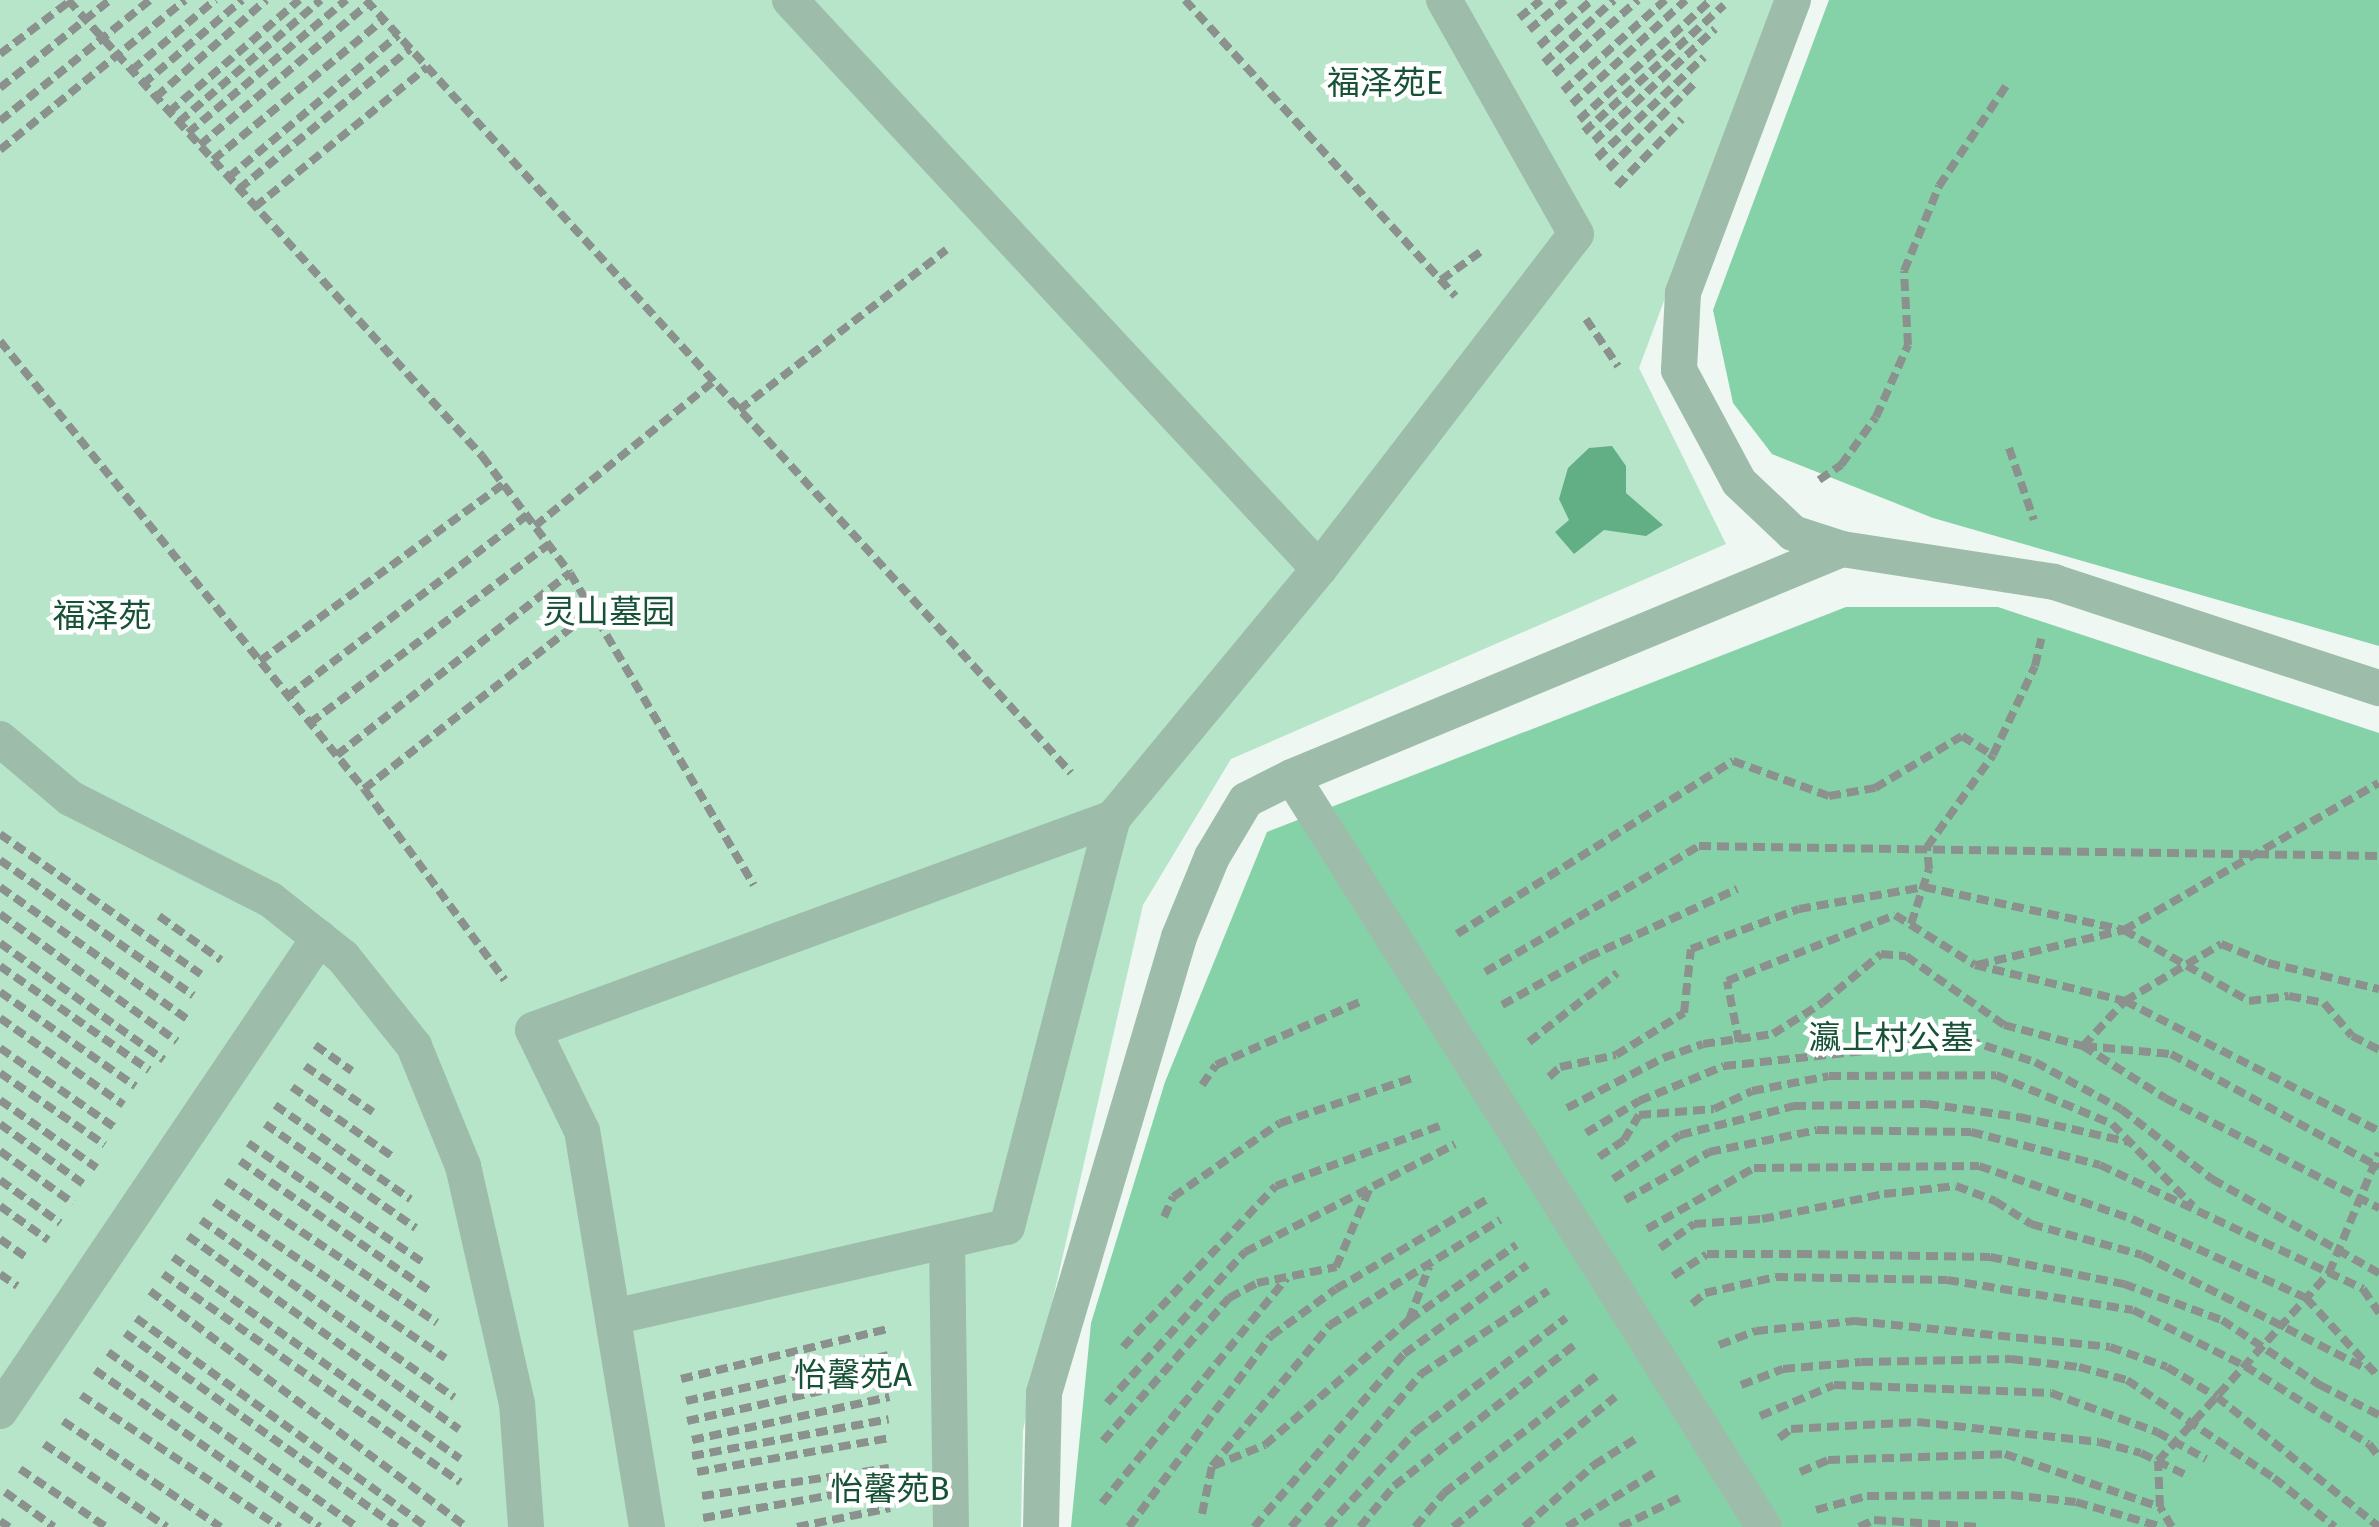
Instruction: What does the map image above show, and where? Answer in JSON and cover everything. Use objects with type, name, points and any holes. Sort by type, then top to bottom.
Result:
[{"type":"lane","points":[[790,0],[1319,569]]},
{"type":"lane","points":[[613,1317],[1007,1227],[1113,818],[1319,569],[1492,337],[1535,161],[1444,0]]},
{"type":"lane","points":[[1793,0],[1683,293],[1679,370],[1739,482],[1793,533],[1842,549],[2054,582],[2379,688]]},
{"type":"lane","points":[[1041,1527],[1044,1393],[1179,937],[1212,857],[1246,800],[1842,549]]},
{"type":"lane","points":[[0,739],[70,798],[271,900],[344,957],[415,1046],[463,1166],[517,1402],[526,1527]]},
{"type":"lane","points":[[1292,777],[1751,1505]]},
{"type":"lane","points":[[636,1459],[582,1131],[533,1030],[1113,818]]},
{"type":"lane","points":[[0,1411],[143,1230],[319,938]]},
{"type":"lane","points":[[947,1241],[949,1419]]},
{"type":"path","points":[[0,54],[69,0],[504,484],[570,573],[785,938]]},
{"type":"path","points":[[0,88],[110,0]]},
{"type":"path","points":[[0,121],[150,0]]},
{"type":"path","points":[[0,150],[184,0]]},
{"type":"path","points":[[132,70],[215,0]]},
{"type":"path","points":[[143,84],[242,0]]},
{"type":"path","points":[[156,97],[266,0]]},
{"type":"path","points":[[169,112],[299,0]]},
{"type":"path","points":[[179,122],[321,0]]},
{"type":"path","points":[[188,133],[346,0]]},
{"type":"path","points":[[1185,0],[1492,337]]},
{"type":"path","points":[[1535,161],[1614,0]]},
{"type":"path","points":[[1535,161],[1638,0]]},
{"type":"path","points":[[1535,161],[1665,0]]},
{"type":"path","points":[[1535,161],[1686,0]]},
{"type":"path","points":[[1535,161],[1711,0]]},
{"type":"path","points":[[1535,161],[1730,0]]},
{"type":"path","points":[[200,146],[368,2],[1113,818]]},
{"type":"path","points":[[1535,161],[1730,15]]},
{"type":"path","points":[[213,160],[383,20]]},
{"type":"path","points":[[228,177],[398,35]]},
{"type":"path","points":[[238,189],[410,49]]},
{"type":"path","points":[[1535,161],[1715,64]]},
{"type":"path","points":[[255,206],[427,67]]},
{"type":"path","points":[[1842,549],[1816,482],[1841,464],[1876,417],[1908,345],[1904,271],[1939,186],[2008,83]]},
{"type":"path","points":[[1535,161],[1688,112]]},
{"type":"path","points":[[739,410],[952,245]]},
{"type":"path","points":[[0,341],[364,789],[503,976],[533,1030]]},
{"type":"path","points":[[535,526],[714,381]]},
{"type":"path","points":[[1911,924],[1924,887],[1927,847],[1993,754],[2035,666],[2054,582],[2009,448]]},
{"type":"path","points":[[260,661],[504,484]]},
{"type":"path","points":[[288,696],[527,514]]},
{"type":"path","points":[[310,723],[549,544]]},
{"type":"path","points":[[337,755],[570,573]]},
{"type":"path","points":[[364,789],[593,611]]},
{"type":"path","points":[[1421,980],[1733,761],[1829,796],[1875,788],[1962,736],[1993,754]]},
{"type":"path","points":[[1975,965],[2124,930],[2379,783]]},
{"type":"path","points":[[0,834],[201,974]]},
{"type":"path","points":[[1190,1102],[1216,1065],[1421,980],[1699,846],[2379,856]]},
{"type":"path","points":[[0,860],[193,994]]},
{"type":"path","points":[[0,887],[187,1019]]},
{"type":"path","points":[[1042,1475],[1245,1252],[1508,1118],[1560,1067],[1616,1055],[1684,1013],[1691,949],[1799,909],[1924,887],[2124,930],[2249,1000],[2289,996],[2324,1003],[2352,1036],[2379,1050]]},
{"type":"path","points":[[1154,1236],[1173,1197],[1280,1123],[1462,1045],[1588,956],[1737,889]]},
{"type":"path","points":[[0,914],[177,1041]]},
{"type":"path","points":[[1739,1042],[1727,982],[1895,915],[1975,965],[2126,1000],[2379,1131]]},
{"type":"path","points":[[0,943],[166,1060]]},
{"type":"path","points":[[2083,1046],[2126,1000],[2190,967],[2221,944],[2268,963],[2379,989]]},
{"type":"path","points":[[1112,1359],[1276,1186],[1508,1118],[1702,1044],[1773,1034],[1822,1004],[1881,954],[1906,956],[2004,1025],[2083,1046],[2171,1054],[2377,1166]]},
{"type":"path","points":[[0,966],[148,1070]]},
{"type":"path","points":[[1462,1045],[1522,1048],[1617,973]]},
{"type":"path","points":[[0,992],[135,1086]]},
{"type":"path","points":[[0,1018],[124,1105]]},
{"type":"path","points":[[1254,1527],[1404,1354],[1558,1198],[1639,1101],[1724,1066],[1968,1040],[2035,1062],[2121,1109],[2212,1179],[2379,1273]]},
{"type":"path","points":[[2083,1046],[2165,1098],[2362,1195],[2379,1208]]},
{"type":"path","points":[[0,1048],[113,1127]]},
{"type":"path","points":[[288,1054],[392,1124]]},
{"type":"path","points":[[0,1073],[104,1145]]},
{"type":"path","points":[[1212,1466],[1264,1444],[1558,1198],[1624,1140],[1639,1115],[1714,1109],[1751,1091],[1829,1076],[1996,1076],[2112,1124],[2198,1211]]},
{"type":"path","points":[[278,1077],[410,1168]]},
{"type":"path","points":[[266,1098],[428,1212]]},
{"type":"path","points":[[0,1100],[143,1230],[472,1490]]},
{"type":"path","points":[[1202,1514],[1212,1466],[1330,1325],[1429,1264],[1680,1135],[1794,1106],[1927,1104],[2018,1117],[2131,1142]]},
{"type":"path","points":[[263,1123],[433,1240]]},
{"type":"path","points":[[0,1124],[472,1468]]},
{"type":"path","points":[[230,1130],[440,1275]]},
{"type":"path","points":[[1129,1527],[1271,1336],[1336,1289],[1558,1198],[1708,1152],[1817,1130],[1971,1132],[2100,1165],[2363,1288],[2379,1313]]},
{"type":"path","points":[[222,1148],[447,1303]]},
{"type":"path","points":[[0,1151],[143,1230],[471,1437]]},
{"type":"path","points":[[2172,1527],[2160,1507],[2158,1461],[2330,1273],[2379,1153]]},
{"type":"path","points":[[1360,1527],[1394,1486],[1612,1283],[1754,1168],[1978,1166],[2132,1219],[2306,1298],[2378,1375]]},
{"type":"path","points":[[224,1180],[454,1335]]},
{"type":"path","points":[[1327,1527],[1416,1431],[1694,1224],[1762,1219],[1884,1194],[1956,1186],[1995,1201],[2031,1224],[2142,1255],[2378,1375]]},
{"type":"path","points":[[1099,1444],[1229,1298],[1288,1276],[1336,1267],[1370,1188]]},
{"type":"path","points":[[212,1201],[462,1370]]},
{"type":"path","points":[[198,1218],[470,1409]]},
{"type":"path","points":[[1291,1527],[1421,1373],[1612,1283],[1707,1254],[1990,1257],[2124,1284],[2222,1320],[2379,1415]]},
{"type":"path","points":[[1408,1320],[1429,1264]]},
{"type":"path","points":[[1097,1509],[1288,1276]]},
{"type":"path","points":[[1453,1527],[1599,1408],[1705,1293],[1776,1277],[1947,1280],[2133,1310],[2245,1366],[2369,1444],[2379,1456]]},
{"type":"path","points":[[134,1280],[466,1527]]},
{"type":"path","points":[[117,1304],[428,1527]]},
{"type":"path","points":[[1415,1527],[1444,1493],[1656,1351],[1756,1331],[1855,1321],[2110,1347],[2167,1367],[2217,1397],[2379,1527]]},
{"type":"path","points":[[108,1322],[397,1527]]},
{"type":"path","points":[[95,1342],[357,1527]]},
{"type":"path","points":[[1525,1527],[1594,1465],[1690,1405],[1783,1369],[2012,1359],[2127,1380],[2335,1527]]},
{"type":"path","points":[[80,1360],[320,1527]]},
{"type":"path","points":[[1567,1527],[1711,1441],[1834,1385],[2050,1393],[2176,1443],[2206,1460]]},
{"type":"path","points":[[68,1387],[280,1527]]},
{"type":"path","points":[[51,1414],[221,1527]]},
{"type":"path","points":[[636,1459],[949,1419]]},
{"type":"path","points":[[636,1459],[949,1419]]},
{"type":"path","points":[[636,1459],[949,1419]]},
{"type":"path","points":[[636,1459],[949,1419]]},
{"type":"path","points":[[636,1459],[949,1419]]},
{"type":"path","points":[[636,1459],[949,1419]]},
{"type":"path","points":[[636,1459],[949,1419]]},
{"type":"path","points":[[698,1519],[949,1419]]},
{"type":"path","points":[[797,1527],[949,1419]]},
{"type":"path","points":[[1751,1505],[1791,1429],[1918,1422],[2099,1442],[2186,1475]]},
{"type":"path","points":[[36,1438],[167,1527]]},
{"type":"path","points":[[1751,1505],[1828,1460],[2005,1454],[2160,1507]]},
{"type":"path","points":[[20,1468],[106,1527]]},
{"type":"path","points":[[5,1492],[54,1527]]},
{"type":"path","points":[[1620,1527],[1751,1505],[1867,1496],[2011,1495],[2076,1502],[2162,1527]]},
{"type":"path","points":[[1859,1527],[1874,1520],[1979,1527]]},
{"type":"path","points":[[0,1521],[9,1527]]},
{"type":"green space","name":"灵山墓园","points":[[0,0],[1776,0],[1639,368],[1726,544],[1231,759],[1143,905],[1023,1430],[1021,1527],[0,1527]]},
{"type":"green space","points":[[1829,0],[2379,0],[2379,646],[1933,518],[1772,454],[1733,403],[1713,310]]},
{"type":"green space","name":"瀛上村公墓","points":[[1846,607],[1998,607],[2379,733],[2379,1527],[1071,1527],[1091,1323],[1165,1082],[1267,832]]},
{"type":"shaded area","points":[[1612,446],[1626,466],[1626,493],[1663,525],[1646,536],[1604,530],[1574,554],[1555,532],[1569,520],[1559,499],[1568,468],[1589,448]]},
{"type":"park label","name":"福泽苑E","points":[[1385,84]]},
{"type":"park label","name":"福泽苑","points":[[102,617]]},
{"type":"park label","name":"怡馨苑A","points":[[853,1376]]},
{"type":"park label","name":"怡馨苑B","points":[[890,1490]]}]
